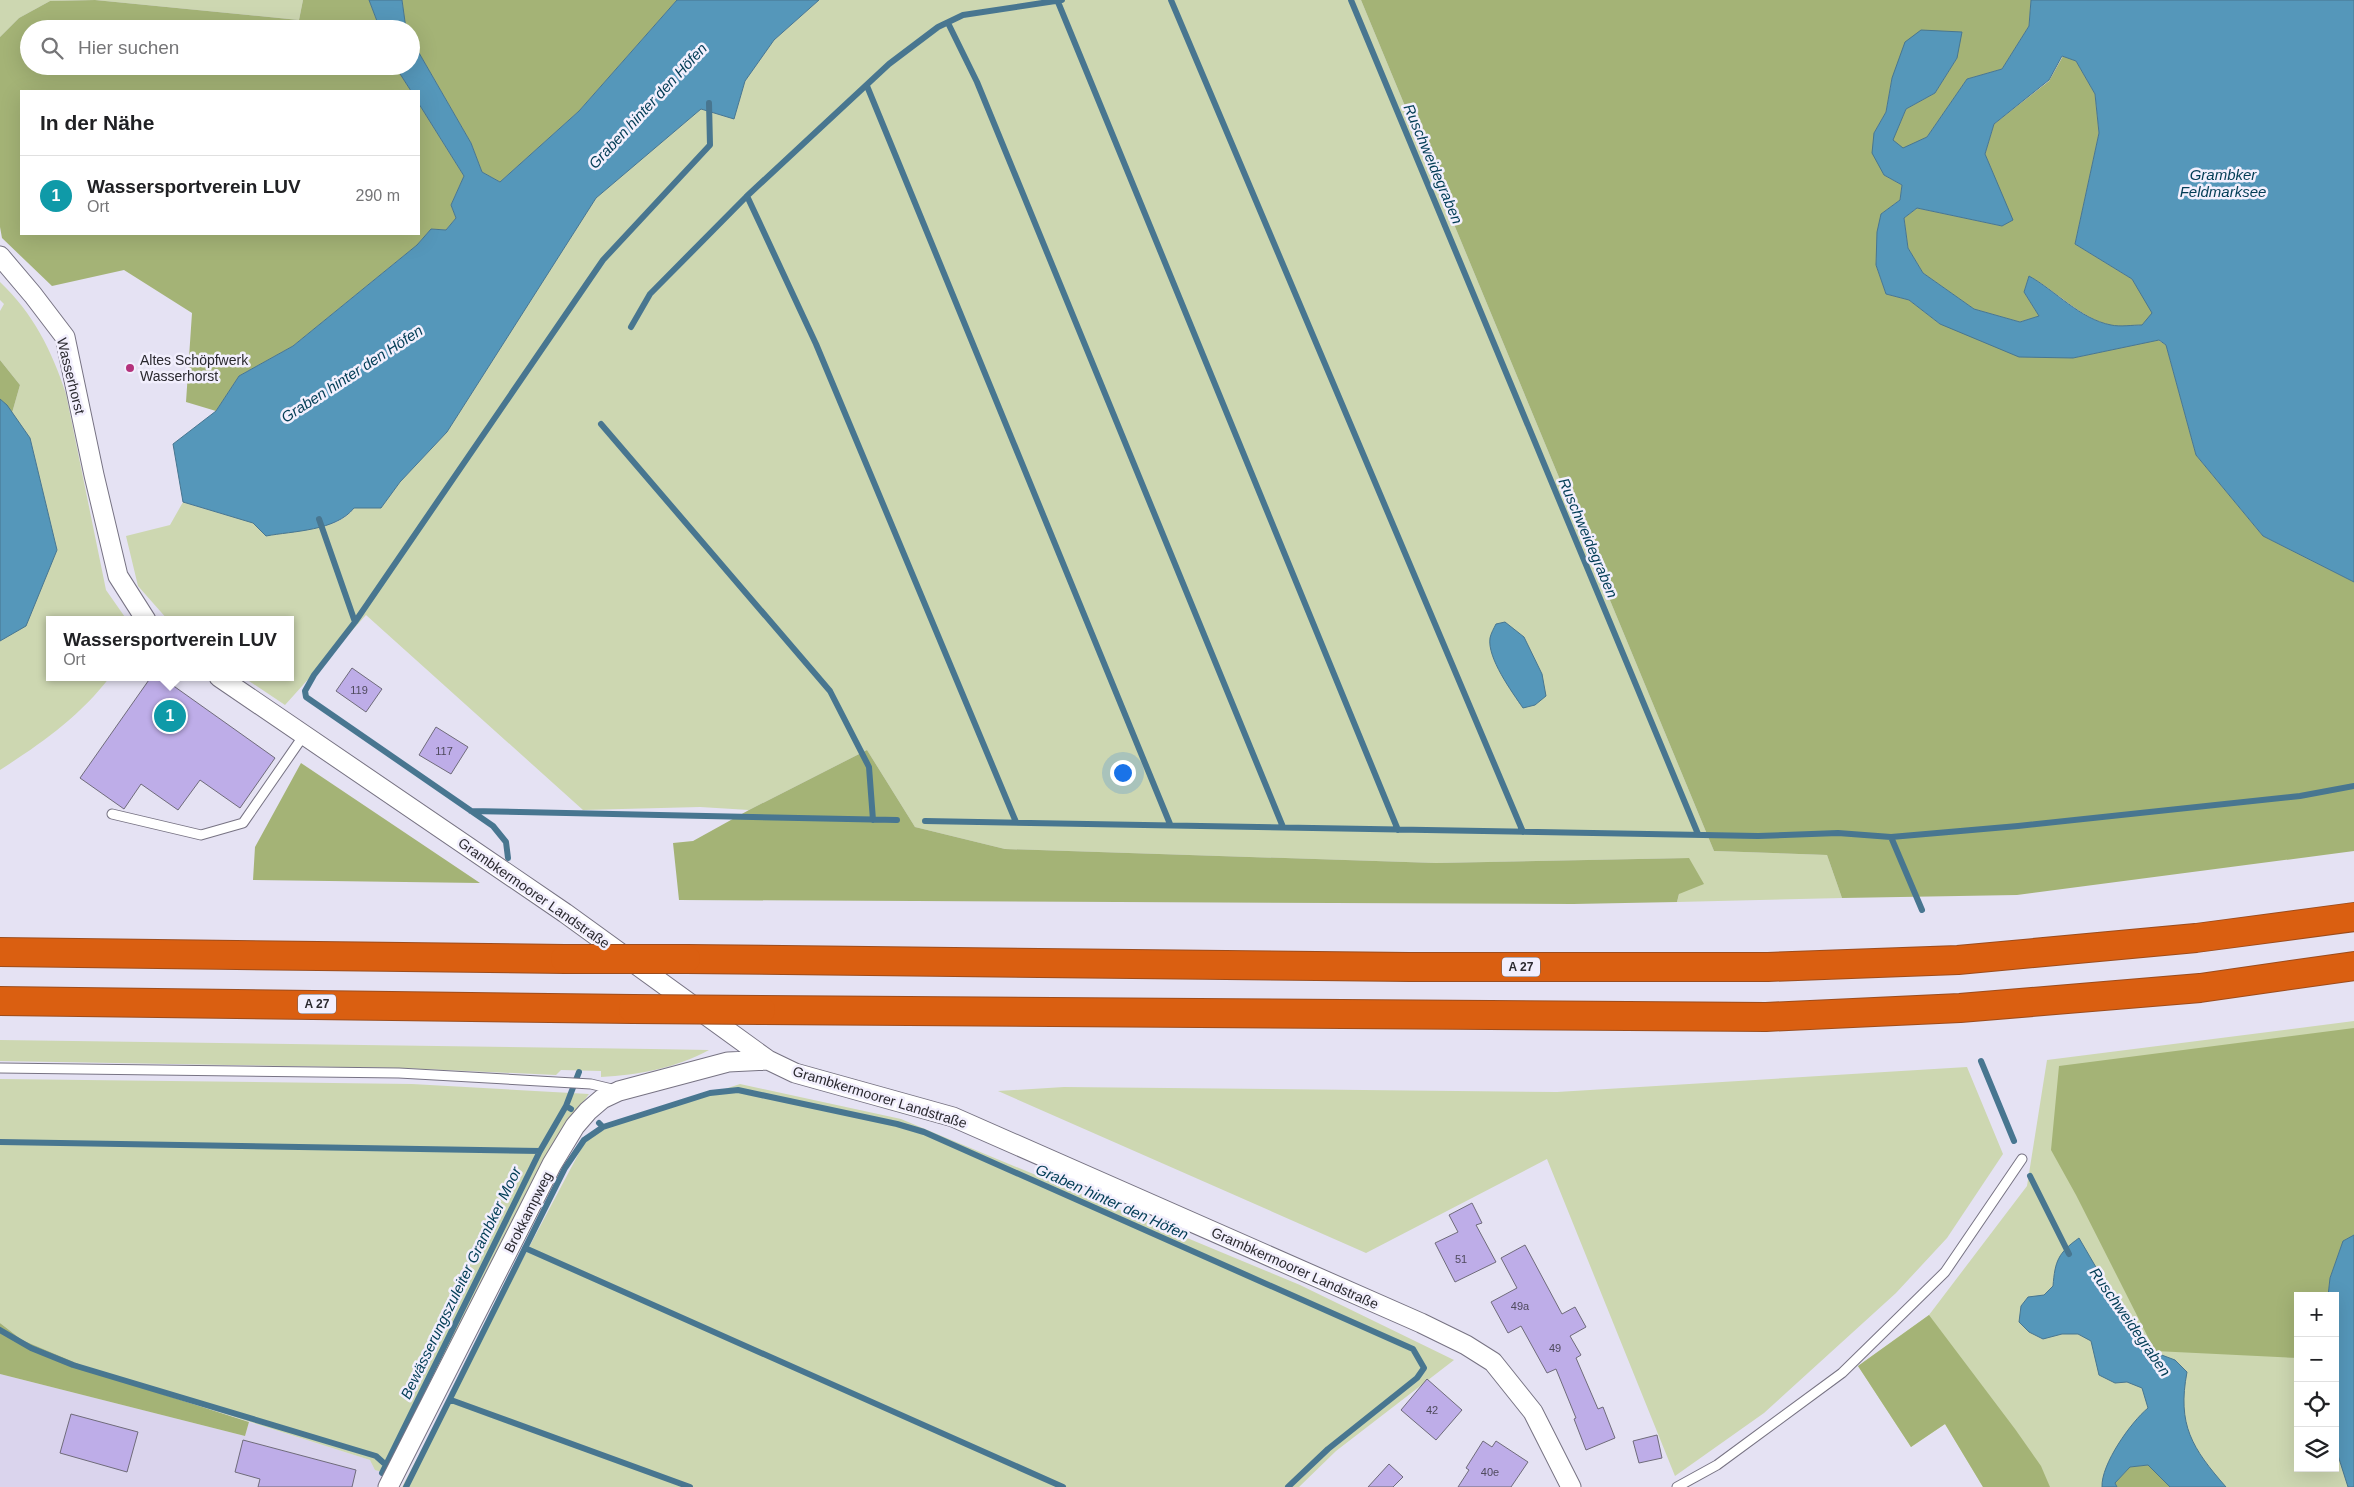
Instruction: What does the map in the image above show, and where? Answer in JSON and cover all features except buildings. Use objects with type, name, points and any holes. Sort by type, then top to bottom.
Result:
[{"type":"highway","name":"A 27","points":[[0,952],[1409,967],[1768,967],[1958,960],[2196,938],[2354,917]]},
{"type":"highway","name":"A 27","points":[[0,1001],[634,1009],[1766,1017],[1960,1008],[2200,988],[2354,966]]},
{"type":"street","name":"Wasserhorst","points":[[0,256],[33,295],[64,337],[118,576],[143,616]]},
{"type":"street","name":"Grambkermoorer Landstraße","points":[[225,681],[565,912],[768,1060],[795,1073],[952,1117],[1412,1319],[1466,1345],[1493,1362],[1534,1412],[1571,1487]]},
{"type":"street","name":"Brokkampweg","points":[[388,1487],[552,1164],[575,1126],[588,1111],[602,1099],[619,1091],[728,1062],[768,1060]]},
{"type":"lane","points":[[112,814],[201,835],[243,823],[304,735]]},
{"type":"lane","points":[[0,1068],[399,1073],[558,1084],[591,1084],[619,1091]]},
{"type":"lane","points":[[1677,1487],[1717,1465],[1842,1373],[1945,1272],[2022,1159]]},
{"type":"shaded area","points":[[0,1374],[245,1436],[249,1422],[370,1460],[390,1474],[382,1487],[0,1487]]},
{"type":"green space","points":[[0,0],[95,0],[50,1],[19,18],[0,37]]},
{"type":"green space","points":[[95,0],[303,0],[299,20]]},
{"type":"green space","points":[[95,0],[299,20],[20,20],[20,75],[401,75],[410,90],[20,90],[20,235],[420,235],[420,106],[464,176],[451,205],[456,218],[446,230],[431,229],[417,245],[293,346],[239,376],[216,411],[186,402],[192,313],[124,270],[52,286],[2,238],[0,227],[0,37],[19,18],[50,1]]},
{"type":"green space","points":[[303,0],[369,0],[377,20],[299,20]]},
{"type":"green space","points":[[402,0],[677,0],[579,111],[500,182],[482,172],[471,143],[420,55],[420,20],[404,20]]},
{"type":"green space","points":[[819,0],[1361,0],[1714,851],[1827,855],[1842,898],[1677,902],[1689,858],[1436,863],[1005,849],[915,827],[867,750],[749,810],[700,807],[583,810],[366,615],[285,705],[249,681],[294,681],[294,616],[164,616],[138,586],[126,536],[170,525],[183,502],[247,521],[297,528],[320,527],[339,521],[354,508],[381,508],[400,482],[447,432],[596,198],[701,109],[734,119],[745,81],[774,40]]},
{"type":"green space","points":[[1361,0],[2031,0],[2029,26],[2002,69],[1967,79],[1927,137],[1903,149],[1892,141],[1906,109],[1935,93],[1957,58],[1892,78],[1886,112],[1874,133],[1884,175],[1902,185],[1900,200],[1881,214],[1876,265],[1886,294],[1909,300],[1940,324],[2073,358],[2158,340],[2166,345],[2196,455],[2263,536],[2354,582],[2354,851],[2017,895],[1842,898],[1827,855],[1714,851]]},
{"type":"green space","points":[[2063,56],[2076,61],[2095,94],[2099,133],[2075,244],[2132,279],[2153,313],[2142,325],[2117,326],[2099,321],[2078,310],[2029,276],[2024,292],[2039,316],[2020,322],[1974,309],[1923,273],[1908,248],[1904,218],[1917,208],[2002,226],[2012,220],[1985,154],[1994,124],[2049,81]]},
{"type":"green space","points":[[0,282],[32,320],[48,348],[60,378],[66,394],[106,590],[124,616],[46,616],[46,681],[107,681],[73,717],[31,750],[0,770],[0,641],[26,625],[57,550],[30,438],[12,413],[20,385],[0,360],[0,311],[4,304],[0,300]]},
{"type":"green space","points":[[0,360],[20,385],[12,413],[0,399]]},
{"type":"green space","points":[[867,750],[915,827],[1005,849],[1436,863],[1689,858],[1704,884],[1679,894],[1677,902],[1573,904],[679,900],[673,843],[693,841],[749,810]]},
{"type":"green space","points":[[301,763],[480,883],[253,880],[255,847]]},
{"type":"green space","points":[[2354,1021],[2354,1487],[1983,1487],[1945,1424],[1911,1447],[1858,1366],[1929,1315],[2027,1186],[2047,1060]]},
{"type":"green space","points":[[2354,1028],[2354,1235],[2343,1241],[2330,1278],[2328,1292],[2294,1292],[2294,1358],[2155,1351],[2076,1195],[2051,1150],[2059,1066]]},
{"type":"green space","points":[[0,1040],[709,1050],[684,1062],[657,1070],[601,1077],[601,1071],[561,1070],[556,1075],[401,1068],[0,1061]]},
{"type":"green space","points":[[1967,1067],[2003,1154],[1947,1238],[1896,1293],[1764,1413],[1675,1476],[1547,1159],[1366,1253],[998,1091],[1064,1087],[1557,1092]]},
{"type":"green space","points":[[0,1079],[412,1084],[589,1094],[558,1137],[390,1474],[375,1470],[370,1460],[112,1378],[22,1340],[0,1323]]},
{"type":"green space","points":[[740,1084],[901,1119],[1300,1285],[1454,1360],[1336,1451],[1299,1487],[402,1487],[589,1134]]},
{"type":"green space","points":[[1929,1315],[2015,1429],[2041,1466],[2050,1487],[1983,1487],[1945,1424],[1911,1447],[1858,1366]]},
{"type":"green space","points":[[0,1323],[22,1340],[112,1378],[249,1422],[245,1436],[0,1374]]},
{"type":"green space","points":[[2148,1465],[2170,1487],[2117,1487],[2115,1483],[2130,1467]]},
{"type":"water","points":[[369,0],[402,0],[405,20],[377,20]]},
{"type":"water","points":[[677,0],[819,0],[774,40],[745,81],[734,119],[701,109],[596,198],[447,432],[400,482],[381,508],[354,508],[346,516],[325,526],[266,536],[253,523],[183,502],[173,444],[216,411],[239,376],[293,346],[417,245],[431,229],[446,230],[456,218],[451,205],[464,176],[420,106],[420,90],[410,90],[401,75],[420,75],[420,55],[471,143],[482,172],[500,182],[579,111]]},
{"type":"water","name":"Grambker Feldmarksee","points":[[2031,0],[2354,0],[2354,582],[2263,536],[2196,455],[2166,345],[2159,340],[2073,358],[2019,357],[1940,324],[1909,300],[1886,294],[1876,265],[1877,232],[1881,214],[1900,200],[1902,185],[1884,175],[1872,153],[1874,133],[1886,112],[1892,78],[1905,42],[1921,30],[1962,32],[1957,58],[1935,93],[1906,109],[1893,140],[1903,148],[1927,137],[1967,79],[2002,69],[2029,26]],"holes":[[[2062,56],[2076,61],[2095,94],[2099,133],[2075,244],[2132,279],[2152,313],[2142,325],[2115,326],[2100,322],[2079,311],[2029,276],[2024,292],[2039,316],[2020,322],[1974,309],[1923,273],[1908,248],[1904,218],[1917,208],[2002,226],[2013,220],[1985,154],[1994,124],[2049,80]]]},
{"type":"water","points":[[0,399],[7,405],[30,438],[57,550],[26,626],[0,641]]},
{"type":"water","points":[[1505,622],[1524,637],[1542,674],[1546,696],[1535,705],[1523,708],[1501,674],[1492,655],[1490,646],[1491,634],[1496,624]]},
{"type":"water","points":[[2354,1235],[2354,1487],[2348,1487],[2339,1459],[2339,1292],[2328,1292],[2330,1278],[2343,1241]]},
{"type":"water","points":[[2079,1238],[2143,1348],[2175,1360],[2187,1372],[2184,1407],[2190,1435],[2204,1460],[2226,1487],[2170,1487],[2148,1465],[2130,1467],[2115,1483],[2117,1487],[2102,1487],[2106,1467],[2118,1444],[2141,1414],[2148,1408],[2142,1388],[2127,1382],[2115,1383],[2099,1375],[2091,1341],[2078,1334],[2062,1334],[2043,1339],[2029,1332],[2019,1322],[2021,1306],[2028,1297],[2044,1295],[2053,1286],[2059,1258],[2066,1248]]},
{"type":"waterway","points":[[631,327],[650,294],[747,196],[889,64],[938,27],[963,15],[1062,0]]},
{"type":"waterway","points":[[1171,0],[1523,832]]},
{"type":"waterway","name":"Ruschweidegraben","points":[[1351,0],[1698,834]]},
{"type":"waterway","points":[[1058,2],[1398,830]]},
{"type":"waterway","points":[[948,23],[977,82],[1283,827]]},
{"type":"waterway","points":[[867,86],[1170,824]]},
{"type":"waterway","points":[[355,622],[603,260],[710,145],[709,103]]},
{"type":"waterway","points":[[747,196],[816,344],[1016,822]]},
{"type":"waterway","points":[[601,424],[830,691],[869,767],[873,820]]},
{"type":"waterway","name":"Graben hinter den Höfen","points":[[319,519],[355,622],[314,675],[305,691],[306,697],[493,826],[506,842],[508,858]]},
{"type":"waterway","points":[[1891,837],[2018,826],[2300,796],[2354,786]]},
{"type":"waterway","points":[[471,811],[897,820]]},
{"type":"waterway","points":[[925,821],[1758,836],[1838,833],[1891,837],[1922,910]]},
{"type":"waterway","name":"Ruschweidegraben","points":[[1981,1061],[2014,1141]]},
{"type":"waterway","name":"Graben hinter den Höfen","points":[[571,1109],[566,1106],[579,1072]]},
{"type":"waterway","name":"Graben hinter den Höfen","points":[[599,1123],[603,1127],[710,1093],[738,1090],[897,1124],[924,1132],[1413,1349],[1424,1368],[1417,1378],[1328,1449],[1288,1487]]},
{"type":"waterway","name":"Bewässerungszuleiter Grambker Moor","points":[[382,1473],[540,1151],[566,1106]]},
{"type":"waterway","points":[[406,1487],[565,1168],[584,1140],[603,1127]]},
{"type":"waterway","points":[[0,1142],[540,1151]]},
{"type":"waterway","name":"Ruschweidegraben","points":[[2030,1176],[2069,1254]]},
{"type":"waterway","points":[[525,1248],[1063,1487]]},
{"type":"waterway","points":[[0,1330],[31,1348],[73,1365],[376,1456],[386,1465]]},
{"type":"waterway","points":[[451,1400],[690,1487]]},
{"type":"place","name":"Altes Schöpfwerk Wasserhorst","points":[[130,368]]},
{"type":"place","name":"Wassersportverein LUV","points":[[170,716]]}]
